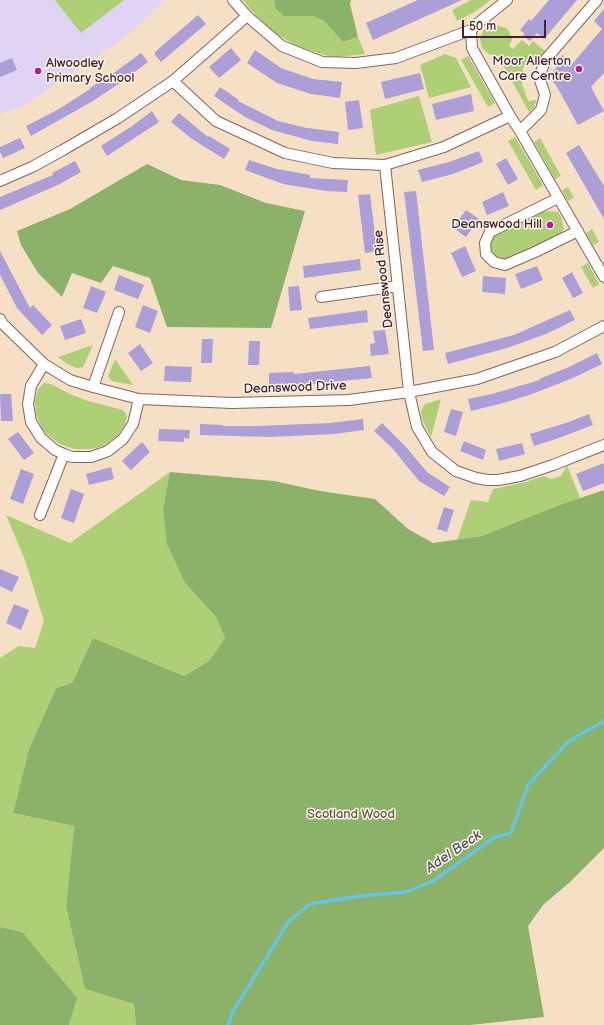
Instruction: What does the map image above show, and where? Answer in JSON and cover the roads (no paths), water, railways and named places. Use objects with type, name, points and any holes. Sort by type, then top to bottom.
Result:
[{"type":"street","points":[[233,0],[246,16],[282,46],[322,62],[356,64],[396,58],[471,30],[507,0]]},
{"type":"street","points":[[520,131],[541,110],[546,95],[539,77],[546,59],[597,0]]},
{"type":"street","points":[[0,182],[32,167],[118,118],[173,81],[246,16]]},
{"type":"street","points":[[471,30],[472,48],[604,277]]},
{"type":"street","points":[[173,81],[216,121],[285,153],[333,162],[385,164],[444,147],[510,116]]},
{"type":"street","name":"Deanswood Rise","points":[[385,164],[409,392],[417,427],[432,452],[456,471],[476,478],[488,480],[508,479],[553,465],[604,445]]},
{"type":"street","points":[[558,198],[490,232],[485,242],[486,254],[494,262],[505,265],[578,231]]},
{"type":"street","points":[[321,297],[398,286]]},
{"type":"street","points":[[93,387],[119,312]]},
{"type":"street","name":"Deanswood Drive","points":[[0,319],[2,323],[44,364],[70,380],[139,399],[232,403],[349,400],[409,392],[477,379],[555,352],[604,326]]},
{"type":"street","points":[[44,364],[31,386],[28,404],[31,422],[41,438],[55,450],[72,457],[91,457],[108,451],[123,439],[133,424],[139,399]]},
{"type":"street","points":[[40,515],[64,454]]},
{"type":"waterway","name":"Adel Beck","points":[[228,1025],[232,1013],[289,921],[310,904],[361,896],[406,892],[433,881],[495,837],[511,833],[528,785],[569,741],[604,721]]},
{"type":"place","name":"Moor Allerton Care Centre","points":[[579,69]]},
{"type":"place","name":"Alwoodley Primary School","points":[[38,71]]},
{"type":"place","name":"Deanswood Hill","points":[[550,225]]},
{"type":"park label","name":"Scotland Wood","points":[[351,815]]}]
